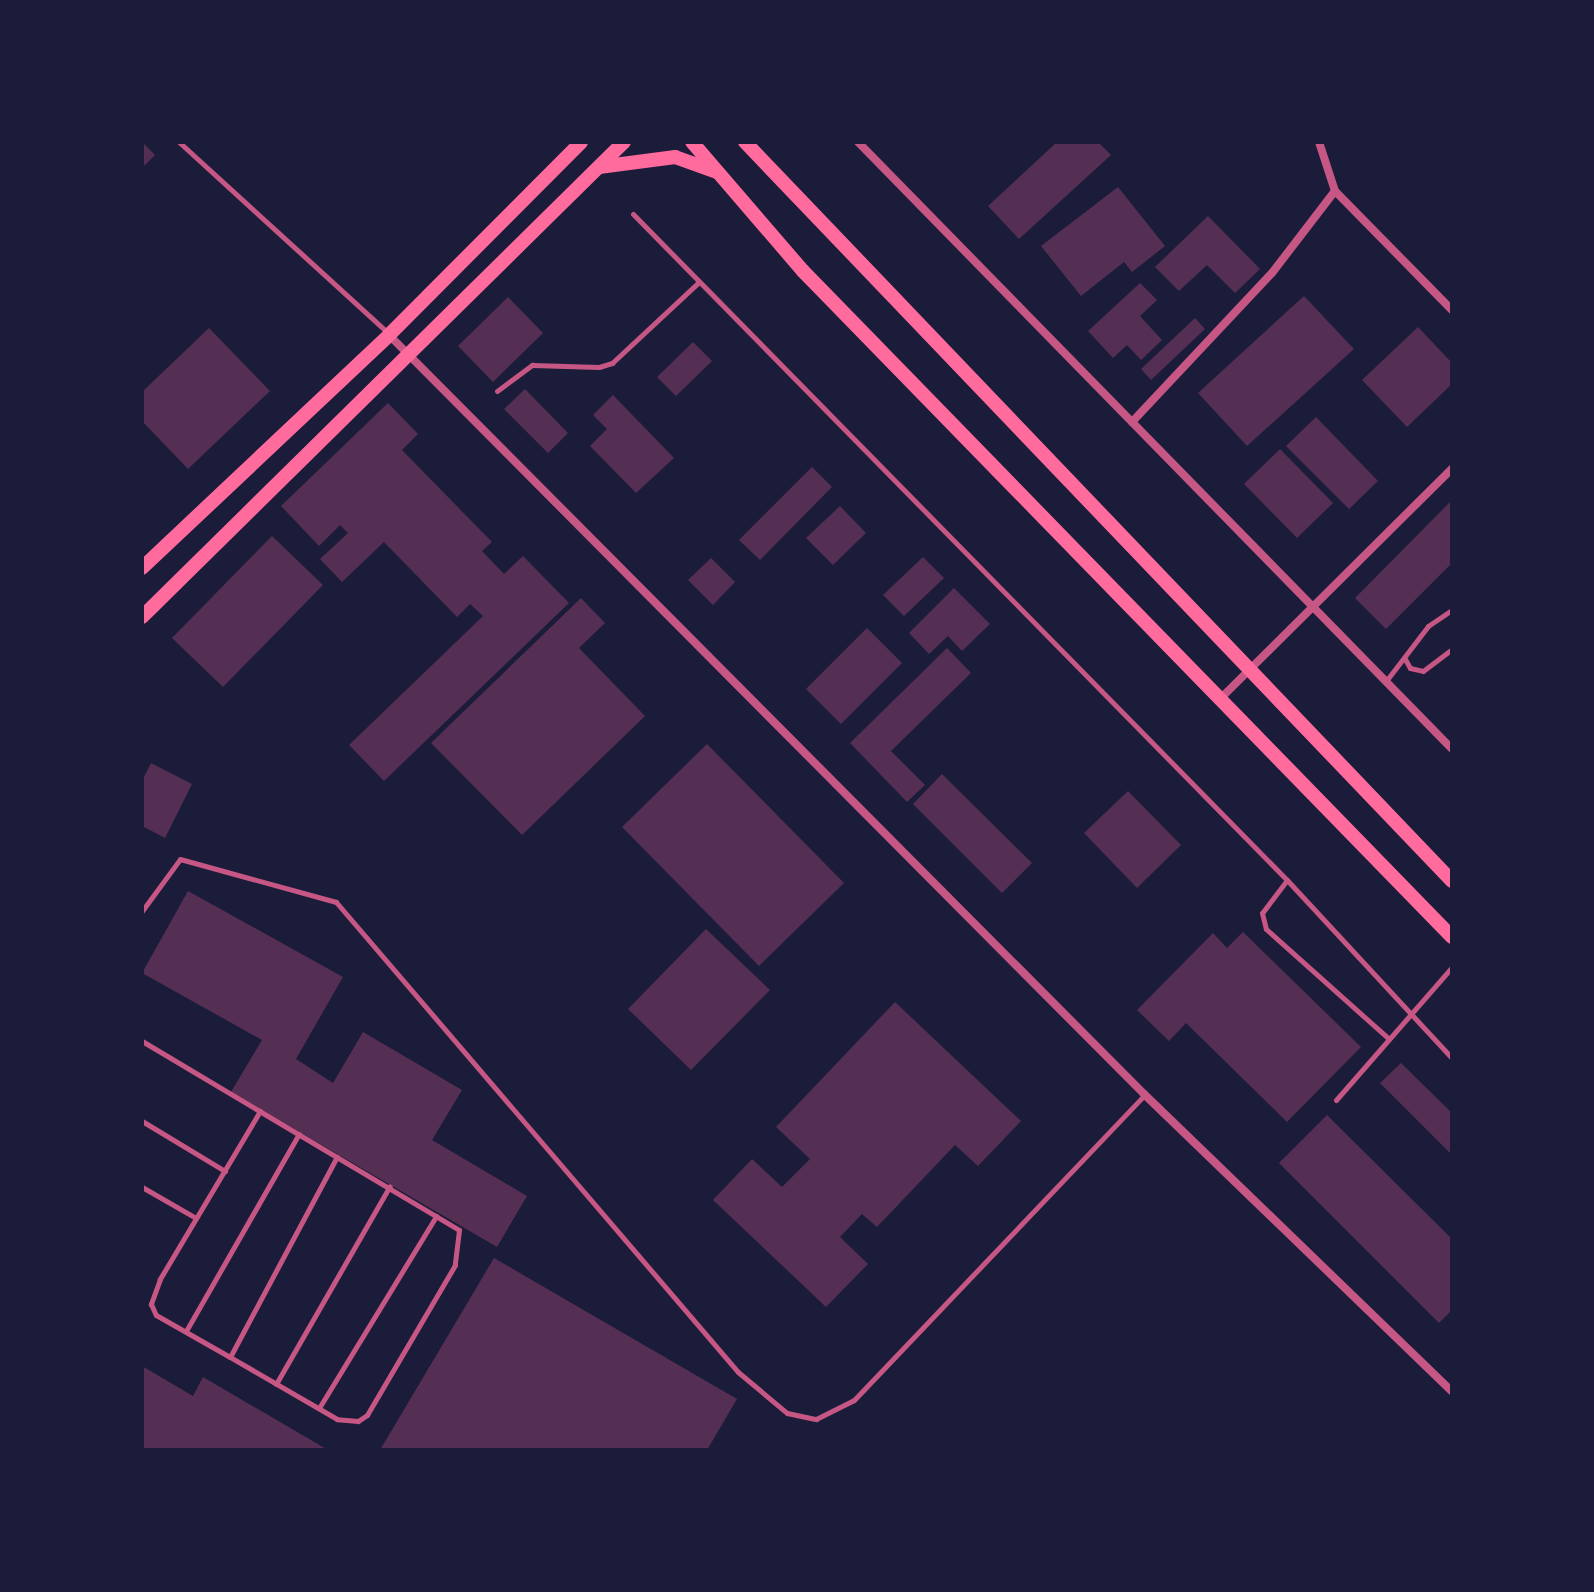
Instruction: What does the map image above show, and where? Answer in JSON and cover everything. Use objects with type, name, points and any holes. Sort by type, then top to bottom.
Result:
[{"type":"main road","points":[[142,568],[389,335],[581,142]]},
{"type":"main road","points":[[142,617],[411,356],[624,142]]},
{"type":"main road","points":[[692,142],[803,271],[1452,937]]},
{"type":"main road","points":[[745,142],[1452,881]]},
{"type":"main road","points":[[599,167],[675,157],[717,172]]},
{"type":"street","points":[[858,142],[1452,749]]},
{"type":"street","points":[[1319,142],[1335,191],[1452,310]]},
{"type":"street","points":[[1132,422],[1272,273],[1335,191]]},
{"type":"street","points":[[389,335],[1144,1094],[1452,1391]]},
{"type":"street","points":[[1220,699],[1312,604],[1452,469]]},
{"type":"lane","points":[[179,142],[389,335]]},
{"type":"lane","points":[[633,214],[1287,880],[1452,1058]]},
{"type":"lane","points":[[497,391],[532,365],[599,367],[612,363],[699,282]]},
{"type":"lane","points":[[1386,681],[1428,626],[1452,610]]},
{"type":"lane","points":[[1405,659],[1410,668],[1423,671],[1452,649]]},
{"type":"lane","points":[[142,911],[180,859],[336,902],[738,1372],[787,1413],[816,1419],[854,1400],[1144,1094]]},
{"type":"lane","points":[[1287,880],[1262,913],[1266,929],[1389,1039]]},
{"type":"lane","points":[[1336,1100],[1452,967]]},
{"type":"lane","points":[[142,1041],[390,1186],[459,1230],[455,1265],[367,1415],[358,1421],[337,1419],[156,1315],[151,1304],[196,1218],[260,1111]]},
{"type":"lane","points":[[142,1121],[225,1171]]},
{"type":"lane","points":[[186,1331],[299,1134]]},
{"type":"lane","points":[[230,1357],[337,1157]]},
{"type":"lane","points":[[276,1384],[390,1186]]},
{"type":"lane","points":[[142,1187],[196,1218]]},
{"type":"lane","points":[[319,1408],[436,1216]]},
{"type":"building","points":[[142,142],[155,155],[142,168]]},
{"type":"building","points":[[1057,142],[1098,142],[1111,155],[1019,239],[988,206]]},
{"type":"building","points":[[1118,187],[1165,246],[1132,272],[1124,262],[1081,296],[1041,246]]},
{"type":"building","points":[[1208,216],[1260,269],[1235,293],[1207,265],[1179,291],[1155,267]]},
{"type":"building","points":[[1140,283],[1157,300],[1140,316],[1162,340],[1141,360],[1127,345],[1113,358],[1088,331]]},
{"type":"building","points":[[1304,296],[1354,349],[1247,446],[1198,393]]},
{"type":"building","points":[[508,297],[543,333],[493,382],[458,346]]},
{"type":"building","points":[[1195,318],[1205,329],[1151,380],[1141,369]]},
{"type":"building","points":[[1418,327],[1452,363],[1452,384],[1407,427],[1362,380]]},
{"type":"building","points":[[209,328],[270,391],[188,469],[142,421],[142,392]]},
{"type":"building","points":[[693,342],[712,361],[676,396],[657,377]]},
{"type":"building","points":[[525,389],[568,433],[548,453],[504,409]]},
{"type":"building","points":[[613,395],[674,458],[636,493],[590,446],[607,429],[593,415]]},
{"type":"building","points":[[388,403],[418,434],[402,450],[492,542],[482,551],[504,574],[523,556],[569,603],[384,781],[349,745],[483,616],[470,604],[457,617],[384,542],[342,582],[320,559],[348,533],[340,525],[319,546],[281,506]]},
{"type":"building","points":[[1316,417],[1378,481],[1349,509],[1286,446]]},
{"type":"building","points":[[1280,449],[1333,503],[1297,538],[1244,484]]},
{"type":"building","points":[[812,467],[832,487],[760,560],[739,540]]},
{"type":"building","points":[[1452,500],[1452,563],[1386,629],[1355,598]]},
{"type":"building","points":[[840,506],[866,533],[833,565],[806,538]]},
{"type":"building","points":[[272,536],[323,585],[223,687],[172,638]]},
{"type":"building","points":[[923,557],[944,578],[904,616],[883,595]]},
{"type":"building","points":[[711,558],[735,582],[713,605],[688,580]]},
{"type":"building","points":[[954,588],[990,624],[962,651],[948,636],[929,654],[909,633]]},
{"type":"building","points":[[581,598],[605,623],[579,648],[645,716],[522,835],[431,743]]},
{"type":"building","points":[[867,628],[902,663],[841,724],[806,689]]},
{"type":"building","points":[[947,648],[971,673],[891,751],[925,785],[907,802],[850,743]]},
{"type":"building","points":[[707,744],[844,883],[759,966],[622,827]]},
{"type":"building","points":[[151,763],[192,784],[165,838],[142,826],[142,781]]},
{"type":"building","points":[[942,774],[1032,863],[1002,893],[913,804]]},
{"type":"building","points":[[1128,791],[1181,845],[1137,888],[1084,833]]},
{"type":"building","points":[[188,891],[343,977],[296,1059],[333,1083],[363,1032],[462,1090],[432,1140],[527,1196],[497,1247],[231,1092],[262,1040],[142,973]]},
{"type":"building","points":[[706,929],[770,990],[691,1070],[628,1009]]},
{"type":"building","points":[[1243,932],[1361,1047],[1287,1122],[1186,1023],[1169,1041],[1137,1010],[1213,933],[1227,948]]},
{"type":"building","points":[[895,1002],[1021,1121],[978,1166],[955,1145],[877,1227],[862,1214],[840,1237],[868,1264],[826,1307],[713,1200],[752,1159],[782,1187],[810,1159],[776,1127]]},
{"type":"building","points":[[1401,1063],[1452,1113],[1452,1155],[1380,1083]]},
{"type":"building","points":[[1327,1115],[1452,1239],[1452,1310],[1439,1323],[1279,1163]]},
{"type":"building","points":[[494,1258],[737,1399],[707,1450],[380,1450]]},
{"type":"building","points":[[142,1366],[193,1396],[203,1377],[328,1450],[142,1450]]}]
